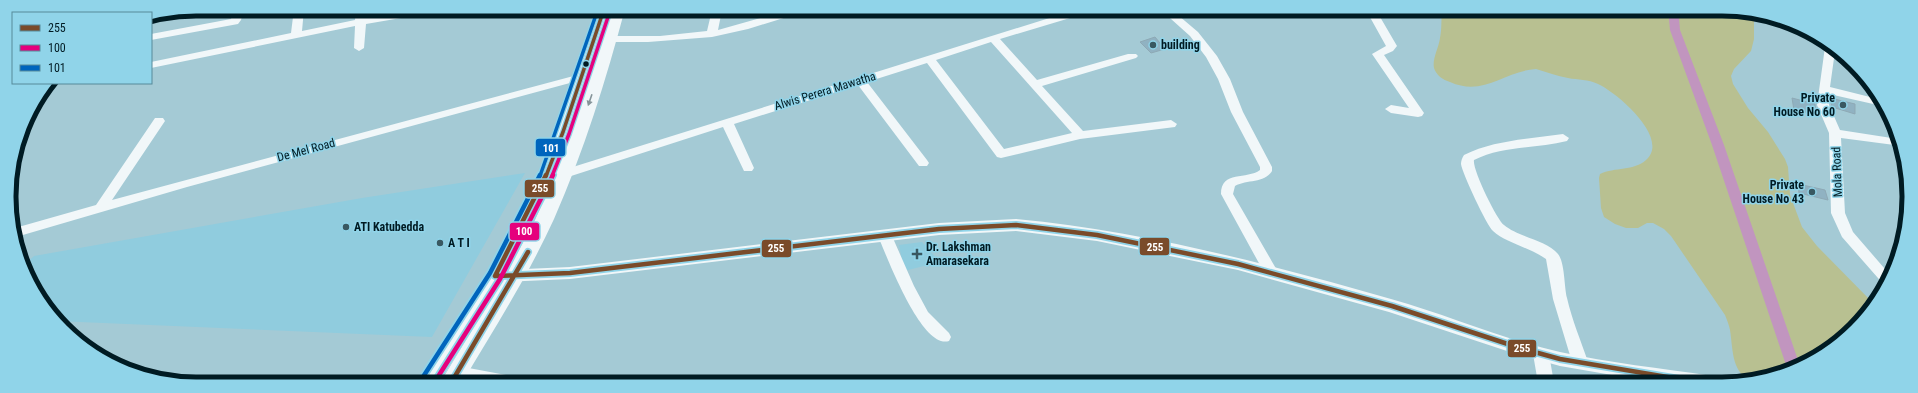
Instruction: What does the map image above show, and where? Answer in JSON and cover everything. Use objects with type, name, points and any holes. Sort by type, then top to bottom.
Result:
[{"type":"highway","points":[[454,377],[515,276],[544,220],[564,174],[589,77],[602,16]]},
{"type":"highway","points":[[430,377],[495,276],[546,176],[589,77],[610,39],[616,16]]},
{"type":"main road","points":[[495,276],[570,273],[624,268],[939,229],[1016,225],[1051,228],[1113,238],[1271,272],[1392,306],[1541,354],[1670,377]]},
{"type":"street","points":[[152,37],[230,23],[236,20],[237,16]]},
{"type":"street","points":[[296,36],[299,16]]},
{"type":"street","points":[[359,48],[360,16]]},
{"type":"street","points":[[152,65],[392,16]]},
{"type":"street","points":[[712,34],[716,16]]},
{"type":"street","points":[[610,39],[646,40],[712,34],[734,30],[780,16]]},
{"type":"street","name":"Alwis Perera Mawatha","points":[[564,174],[1066,16]]},
{"type":"street","points":[[1173,16],[1194,34],[1211,56],[1224,79],[1237,112],[1266,167],[1264,174],[1234,182],[1227,188],[1227,194],[1271,272]]},
{"type":"street","points":[[1374,16],[1392,46],[1378,54],[1418,113],[1391,109]]},
{"type":"street","points":[[993,38],[1080,136]]},
{"type":"street","name":"Mola Road","points":[[1829,52],[1824,105],[1835,133],[1838,213],[1847,234],[1883,276]]},
{"type":"street","points":[[1035,84],[1132,56]]},
{"type":"street","points":[[930,59],[1001,154],[1080,136],[1170,124]]},
{"type":"street","name":"De Mel Road","points":[[19,231],[196,180],[589,77]]},
{"type":"street","points":[[860,80],[923,163]]},
{"type":"street","points":[[1825,89],[1876,102]]},
{"type":"street","points":[[100,208],[159,120]]},
{"type":"street","points":[[727,122],[748,168]]},
{"type":"street","points":[[1835,133],[1893,142]]},
{"type":"street","points":[[1563,138],[1482,151],[1468,158],[1468,164],[1472,178],[1498,228],[1524,242],[1541,248],[1552,256],[1560,300],[1580,362]]},
{"type":"street","points":[[885,236],[907,286],[924,316],[944,338]]},
{"type":"street","points":[[1541,354],[1545,377]]},
{"type":"shaded area","name":"ATI Katubedda","points":[[525,173],[432,337],[66,321],[46,297],[28,261],[34,256],[362,198]]},
{"type":"shaded area","name":"Dr. Lakshman Amarasekara","points":[[922,242],[940,262],[904,271],[899,245]]},
{"type":"green space","points":[[1442,16],[1733,16],[1754,19],[1754,39],[1751,51],[1734,69],[1731,76],[1733,84],[1748,108],[1768,132],[1785,159],[1788,167],[1790,195],[1802,227],[1817,246],[1870,300],[1857,316],[1841,332],[1812,353],[1791,363],[1768,371],[1743,375],[1736,365],[1729,324],[1725,315],[1671,236],[1664,229],[1653,223],[1647,223],[1638,228],[1626,228],[1615,224],[1604,217],[1601,208],[1600,174],[1612,170],[1636,166],[1646,160],[1652,151],[1652,140],[1647,128],[1638,117],[1617,96],[1594,82],[1572,79],[1536,69],[1514,74],[1494,82],[1473,87],[1462,86],[1445,80],[1436,73],[1434,68],[1435,57],[1441,35]]},
{"type":"building","name":"building","points":[[1155,37],[1165,49],[1151,53],[1140,42]]},
{"type":"building","points":[[1792,98],[1815,104],[1816,114],[1794,110]]},
{"type":"building","name":"Private House No 60","points":[[1830,98],[1855,104],[1855,114],[1832,107]]},
{"type":"building","name":"Private House No 43","points":[[1798,184],[1825,190],[1828,200],[1799,193]]},
{"type":"waterway","points":[[1675,16],[1674,23],[1676,34],[1680,41],[1718,145],[1792,362]]},
{"type":"transit line","name":"101","points":[[423,377],[490,273],[541,174],[596,16]]},
{"type":"transit line","name":"255","points":[[602,16],[563,132],[546,176],[495,276],[570,273],[939,229],[1016,225],[1097,235],[1238,264],[1392,306],[1520,348],[1560,359],[1667,377]]},
{"type":"transit line","name":"100","points":[[438,377],[500,279],[551,179],[569,134],[608,16]]},
{"type":"transit line","name":"255","points":[[455,377],[528,252]]},
{"type":"place","name":"building","points":[[1153,45]]},
{"type":"place","name":"Private House No 60","points":[[1843,105]]},
{"type":"place","name":"Private House No 43","points":[[1812,192]]},
{"type":"place","name":"ATI Katubedda","points":[[346,227]]},
{"type":"place","name":"A T I","points":[[440,243]]},
{"type":"place","name":"Dr. Lakshman Amarasekara","points":[[917,254]]}]
